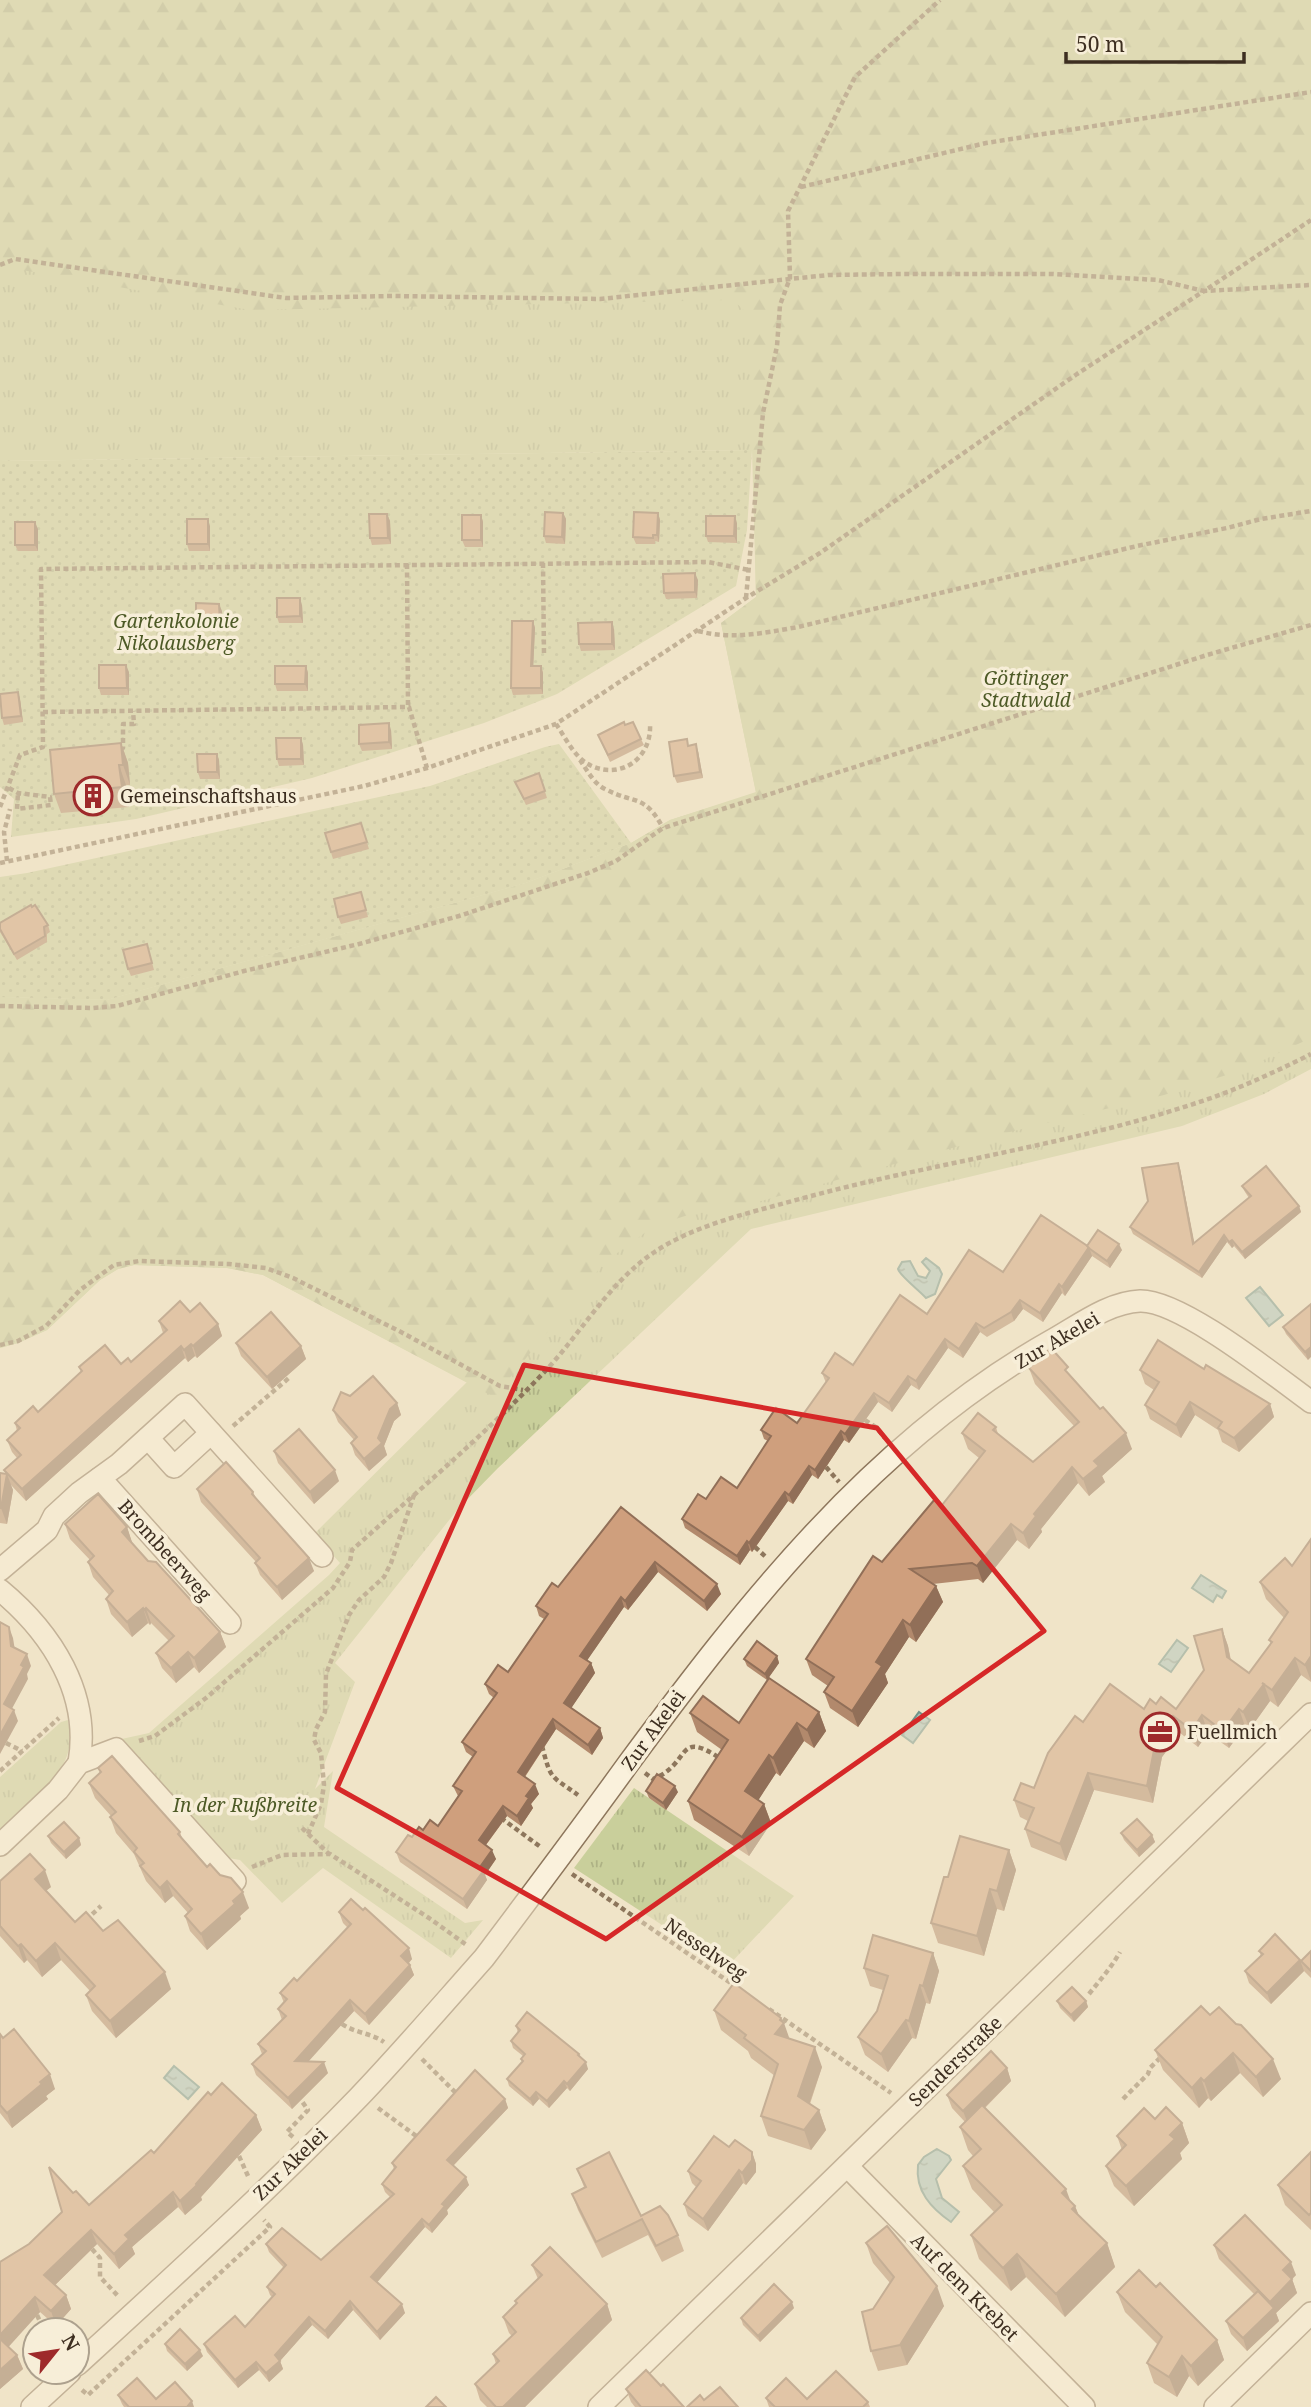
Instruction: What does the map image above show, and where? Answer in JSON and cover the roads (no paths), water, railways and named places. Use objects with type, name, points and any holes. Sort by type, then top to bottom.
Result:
[{"type":"street","name":"Zur Akelei","points":[[91,2353],[361,2095],[484,1958],[684,1689],[764,1589],[873,1473],[926,1427],[1037,1349],[1118,1305],[1139,1301],[1157,1303],[1178,1311],[1307,1393]]},
{"type":"street","points":[[0,1570],[47,1530],[54,1516],[119,1464],[185,1404],[322,1556]]},
{"type":"street","points":[[148,1438],[174,1467],[213,1435]]},
{"type":"street","name":"Brombeerweg","points":[[100,1478],[230,1623]]},
{"type":"street","points":[[0,1590],[43,1632],[69,1678],[82,1724],[79,1763]]},
{"type":"street","name":"Senderstraße","points":[[603,2406],[1311,1714]]},
{"type":"street","points":[[0,1845],[58,1790],[79,1763],[116,1749],[235,1881]]},
{"type":"street","name":"Auf dem Krebet","points":[[847,2166],[1084,2407]]},
{"type":"street","points":[[1215,2407],[1311,2313]]},
{"type":"street","name":"Zur Akelei","points":[[32,2407],[55,2386]]},
{"type":"water","points":[[926,1258],[939,1268],[942,1274],[935,1294],[926,1298],[898,1269],[902,1262],[910,1261],[918,1276],[926,1278],[930,1271],[922,1262]]},
{"type":"water","points":[[1260,1287],[1283,1315],[1269,1326],[1246,1298]]},
{"type":"water","points":[[1201,1575],[1226,1591],[1222,1598],[1217,1595],[1213,1602],[1192,1588]]},
{"type":"water","points":[[1177,1640],[1188,1648],[1171,1672],[1159,1664]]},
{"type":"water","points":[[919,1712],[930,1720],[913,1743],[902,1735]]},
{"type":"water","points":[[174,2066],[199,2087],[188,2099],[164,2078]]},
{"type":"water","points":[[937,2149],[951,2160],[936,2179],[942,2198],[959,2212],[951,2222],[931,2205],[919,2183],[918,2165],[924,2157]]},
{"type":"place","name":"Gemeinschaftshaus","points":[[93,796]]},
{"type":"place","name":"Fuellmich","points":[[1160,1732]]},
{"type":"park label","name":"Gartenkolonie Nikolausberg","points":[[176,632]]},
{"type":"park label","name":"Göttinger Stadtwald","points":[[1026,689]]},
{"type":"park label","name":"In der Rußbreite","points":[[245,1805]]}]
